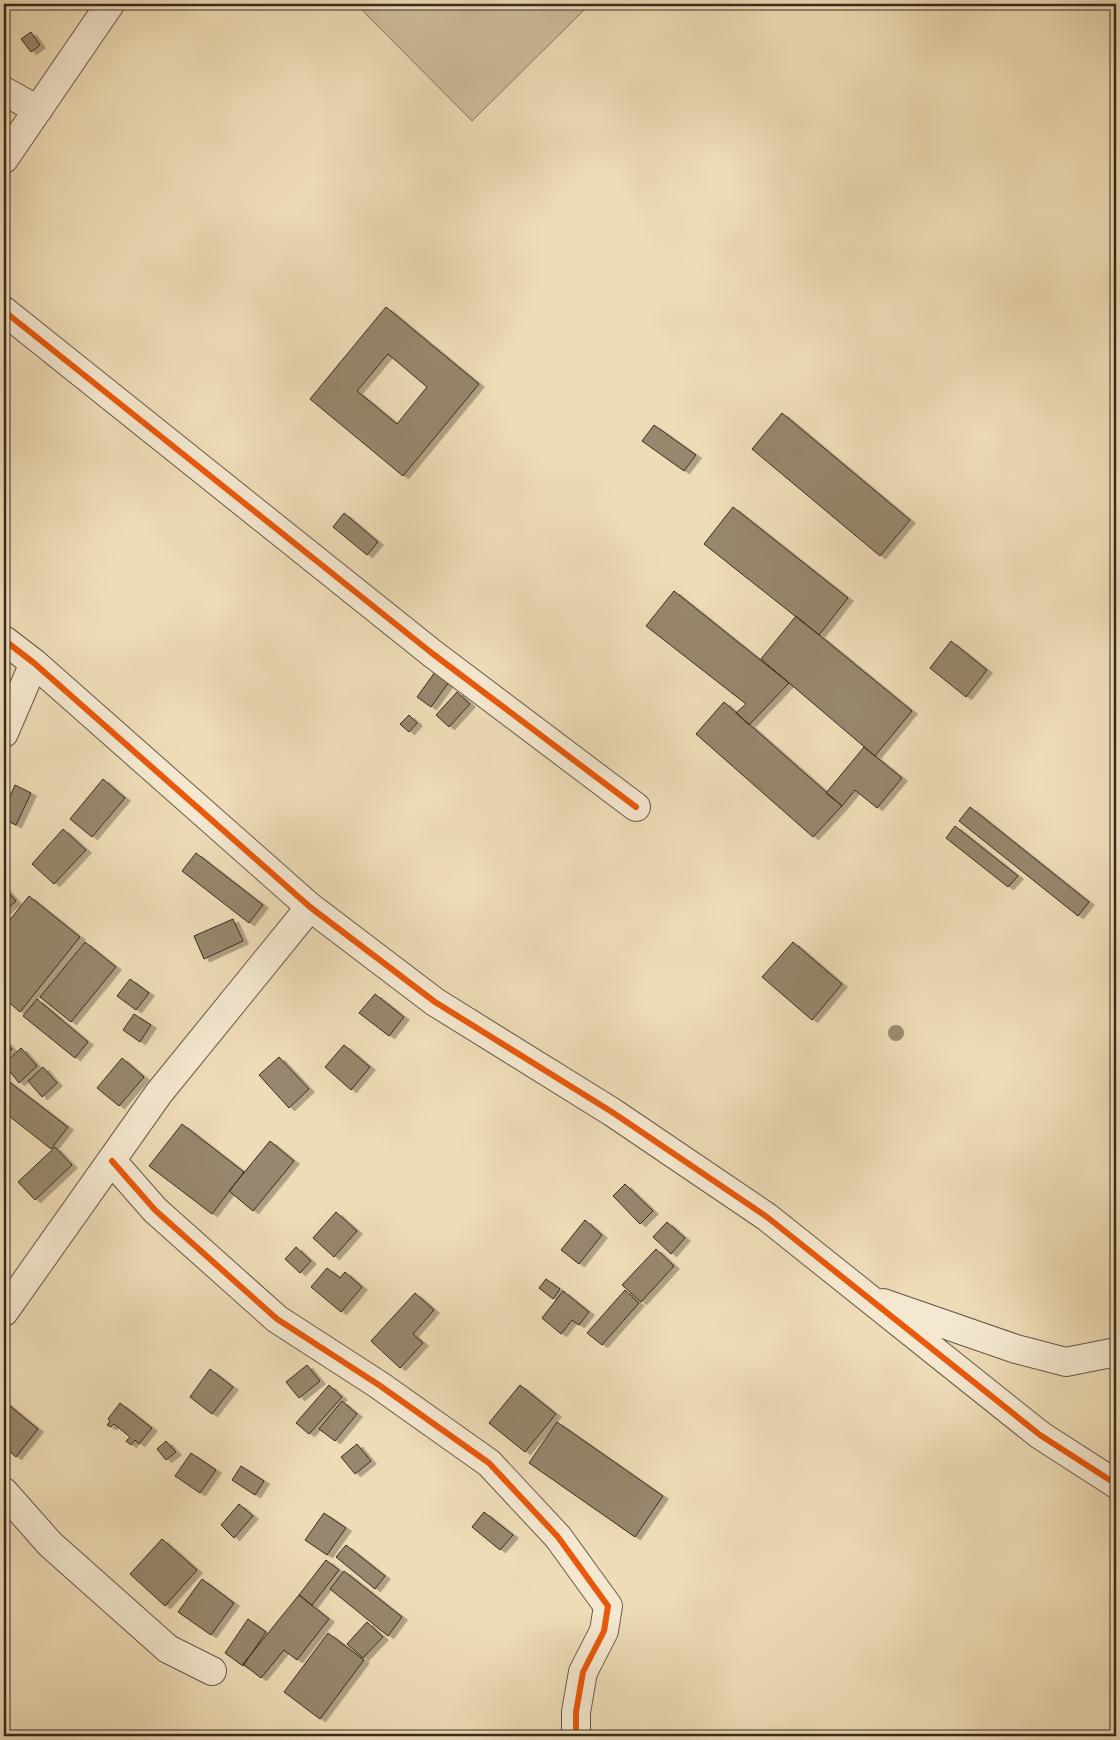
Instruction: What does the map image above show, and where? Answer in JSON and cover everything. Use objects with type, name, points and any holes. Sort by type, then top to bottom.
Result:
[{"type":"street","points":[[4,160],[110,4]]},
{"type":"street","points":[[4,91],[38,110]]},
{"type":"street","points":[[4,311],[425,648],[636,807]]},
{"type":"street","points":[[4,640],[34,663],[310,907],[436,1002],[612,1112],[766,1217],[864,1297],[1040,1435],[1116,1484]]},
{"type":"street","points":[[4,733],[34,663]]},
{"type":"street","points":[[4,1312],[159,1093],[310,907]]},
{"type":"street","points":[[112,1161],[155,1210],[277,1319],[379,1385],[489,1463],[558,1537],[608,1606],[604,1631],[583,1672],[576,1712],[576,1736]]},
{"type":"street","points":[[864,1297],[1016,1349],[1066,1362],[1116,1352]]},
{"type":"street","points":[[4,1492],[50,1544],[168,1649],[212,1671]]},
{"type":"shaded area","points":[[356,4],[590,4],[472,121]]},
{"type":"building","points":[[31,32],[40,45],[31,52],[21,39]]},
{"type":"building","points":[[386,307],[479,384],[403,476],[310,399]],"holes":[[[388,354],[427,387],[397,424],[357,391]]]},
{"type":"building","points":[[782,413],[910,520],[880,556],[752,449]]},
{"type":"building","points":[[654,425],[696,455],[684,471],[642,441]]},
{"type":"building","points":[[733,507],[848,598],[819,635],[704,544]]},
{"type":"building","points":[[344,513],[378,542],[367,555],[333,527]]},
{"type":"building","points":[[674,591],[789,683],[749,725],[736,713],[746,704],[646,626]]},
{"type":"building","points":[[796,616],[912,711],[875,756],[761,659]]},
{"type":"building","points":[[951,641],[987,670],[966,697],[930,668]]},
{"type":"building","points":[[435,672],[449,682],[431,707],[417,697]]},
{"type":"building","points":[[457,692],[470,704],[449,727],[436,715]]},
{"type":"building","points":[[724,702],[842,806],[813,837],[696,734]]},
{"type":"building","points":[[409,715],[417,723],[409,732],[400,724]]},
{"type":"building","points":[[864,747],[902,778],[877,808],[855,790],[842,806],[826,793]]},
{"type":"building","points":[[103,779],[125,798],[92,837],[70,819]]},
{"type":"building","points":[[15,785],[31,793],[16,825],[4,819],[4,810]]},
{"type":"building","points":[[970,807],[1089,902],[1078,916],[959,821]]},
{"type":"building","points":[[955,826],[1018,876],[1008,887],[946,838]]},
{"type":"building","points":[[63,829],[86,850],[54,884],[32,864]]},
{"type":"building","points":[[196,853],[263,905],[249,923],[182,871]]},
{"type":"building","points":[[4,887],[16,901],[4,912]]},
{"type":"building","points":[[29,896],[80,937],[20,1012],[4,998],[4,927]]},
{"type":"building","points":[[233,919],[243,941],[204,959],[194,936]]},
{"type":"building","points":[[85,942],[116,967],[71,1022],[40,997]]},
{"type":"building","points":[[793,942],[842,984],[812,1020],[762,977]]},
{"type":"building","points":[[130,979],[149,993],[136,1010],[117,996]]},
{"type":"building","points":[[375,994],[404,1017],[389,1036],[359,1013]]},
{"type":"building","points":[[37,999],[88,1042],[75,1058],[23,1016]]},
{"type":"building","points":[[134,1014],[151,1025],[140,1042],[123,1030]]},
{"type":"building","points":[[4,1040],[12,1049],[4,1057]]},
{"type":"building","points":[[344,1045],[370,1067],[351,1090],[325,1067]]},
{"type":"building","points":[[21,1048],[37,1066],[19,1083],[4,1064]]},
{"type":"building","points":[[279,1057],[309,1089],[289,1108],[259,1075]]},
{"type":"building","points":[[122,1058],[144,1077],[119,1106],[97,1088]]},
{"type":"building","points":[[43,1067],[57,1083],[42,1097],[28,1081]]},
{"type":"building","points":[[4,1078],[68,1127],[51,1149],[4,1112]]},
{"type":"building","points":[[182,1124],[244,1172],[212,1214],[149,1166]]},
{"type":"building","points":[[270,1141],[294,1161],[253,1211],[229,1191]]},
{"type":"building","points":[[55,1147],[72,1165],[35,1200],[18,1182]]},
{"type":"building","points":[[625,1184],[653,1211],[640,1224],[613,1196]]},
{"type":"building","points":[[336,1212],[357,1231],[334,1257],[313,1238]]},
{"type":"building","points":[[585,1220],[602,1235],[579,1264],[561,1250]]},
{"type":"building","points":[[667,1222],[685,1238],[671,1254],[653,1237]]},
{"type":"building","points":[[296,1247],[311,1261],[300,1273],[285,1259]]},
{"type":"building","points":[[656,1249],[674,1266],[641,1302],[622,1285]]},
{"type":"building","points":[[327,1268],[340,1278],[345,1272],[362,1287],[341,1312],[311,1287]]},
{"type":"building","points":[[546,1279],[560,1289],[553,1299],[539,1288]]},
{"type":"building","points":[[625,1290],[639,1303],[602,1345],[587,1333]]},
{"type":"building","points":[[563,1291],[589,1312],[579,1325],[572,1320],[561,1334],[542,1318]]},
{"type":"building","points":[[415,1293],[434,1310],[413,1334],[423,1343],[400,1368],[371,1341]]},
{"type":"building","points":[[307,1365],[320,1381],[299,1398],[286,1382]]},
{"type":"building","points":[[210,1369],[233,1387],[212,1414],[190,1397]]},
{"type":"building","points":[[329,1385],[342,1397],[309,1434],[296,1423]]},
{"type":"building","points":[[520,1385],[556,1414],[525,1452],[489,1423]]},
{"type":"building","points":[[4,1401],[38,1429],[16,1457],[4,1447]]},
{"type":"building","points":[[342,1401],[357,1414],[335,1441],[319,1429]]},
{"type":"building","points":[[120,1403],[152,1428],[139,1444],[135,1440],[131,1445],[126,1441],[130,1437],[114,1424],[111,1427],[107,1425],[110,1421],[108,1419]]},
{"type":"building","points":[[557,1422],[663,1496],[635,1537],[529,1463]]},
{"type":"building","points":[[166,1441],[176,1452],[166,1460],[157,1449]]},
{"type":"building","points":[[357,1444],[371,1461],[355,1474],[341,1457]]},
{"type":"building","points":[[191,1453],[216,1470],[200,1493],[175,1476]]},
{"type":"building","points":[[241,1466],[264,1481],[255,1495],[232,1480]]},
{"type":"building","points":[[239,1504],[253,1516],[234,1538],[221,1525]]},
{"type":"building","points":[[484,1512],[513,1535],[500,1550],[472,1527]]},
{"type":"building","points":[[324,1513],[346,1528],[327,1555],[305,1540]]},
{"type":"building","points":[[162,1539],[197,1570],[165,1606],[130,1574]]},
{"type":"building","points":[[346,1545],[385,1576],[375,1589],[336,1557]]},
{"type":"building","points":[[326,1560],[339,1570],[312,1605],[299,1595]]},
{"type":"building","points":[[344,1571],[402,1617],[388,1636],[330,1589]]},
{"type":"building","points":[[202,1579],[234,1603],[211,1635],[178,1612]]},
{"type":"building","points":[[299,1595],[329,1619],[297,1660],[284,1650],[261,1678],[243,1664]]},
{"type":"building","points":[[248,1619],[266,1632],[243,1666],[225,1653]]},
{"type":"building","points":[[367,1622],[383,1637],[363,1658],[347,1644]]},
{"type":"building","points":[[328,1633],[364,1660],[320,1719],[284,1692]]},
{"type":"cycle path","points":[[4,311],[433,654],[636,807]]},
{"type":"cycle path","points":[[4,640],[34,663],[310,907],[435,1002],[612,1112],[767,1217],[1040,1435],[1116,1484]]},
{"type":"cycle path","points":[[112,1161],[155,1210],[277,1319],[379,1385],[489,1463],[558,1537],[608,1606],[604,1631],[583,1672],[576,1712],[576,1736]]}]
